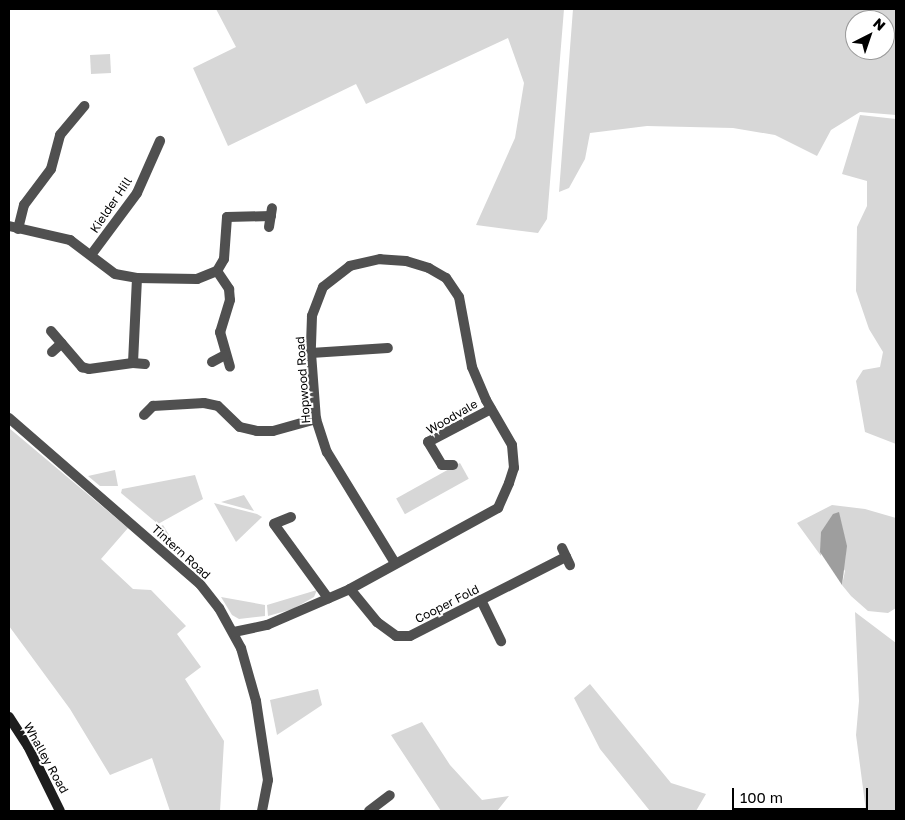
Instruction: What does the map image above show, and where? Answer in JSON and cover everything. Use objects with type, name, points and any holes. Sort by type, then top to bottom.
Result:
[{"type":"street","points":[[84,106],[71,113],[60,135],[51,169],[24,206],[13,228],[70,240],[115,274],[137,278],[197,279],[217,271],[224,259],[227,217],[272,212],[269,227]]},
{"type":"street","name":"Kielder Hill","points":[[92,255],[137,193],[148,156],[160,141]]},
{"type":"street","name":"Hopwood Road","points":[[234,632],[267,625],[350,589],[498,508],[514,468],[512,445],[491,409],[472,366],[459,296],[446,278],[429,268],[406,261],[380,259],[349,262],[323,287],[316,300],[312,316],[310,353],[316,419],[327,452],[395,563]]},
{"type":"street","points":[[217,271],[229,289],[230,300],[220,332],[230,367]]},
{"type":"street","points":[[133,363],[137,278]]},
{"type":"street","points":[[51,331],[82,367],[89,369],[133,363],[145,364]]},
{"type":"street","points":[[52,352],[62,344]]},
{"type":"street","points":[[310,353],[388,348]]},
{"type":"street","points":[[212,362],[226,356]]},
{"type":"street","points":[[144,415],[153,406],[204,403],[218,406],[240,426],[257,431],[273,432],[316,419]]},
{"type":"street","name":"Woodvale","points":[[452,465],[442,465],[428,442],[491,409]]},
{"type":"street","name":"Tintern Road","points":[[9,418],[200,584],[234,632],[256,701],[265,749],[268,780],[265,810]]},
{"type":"street","points":[[290,517],[274,524],[328,598]]},
{"type":"street","name":"Cooper Fold","points":[[350,589],[377,622],[396,636],[410,636],[566,556]]},
{"type":"street","points":[[481,600],[501,640]]},
{"type":"street","name":"Whalley Road","points":[[9,717],[28,746],[60,811]]},
{"type":"street","points":[[369,811],[390,795]]},
{"type":"shaded area","points":[[216,9],[564,9],[547,219],[538,233],[476,225],[515,138],[524,83],[508,38],[366,104],[356,84],[228,146],[193,68],[236,47]]},
{"type":"shaded area","points":[[573,9],[896,9],[896,115],[860,112],[831,130],[817,156],[775,135],[733,128],[647,126],[590,133],[585,159],[569,188],[559,192]]},
{"type":"shaded area","points":[[110,54],[111,73],[91,74],[90,55]]},
{"type":"shaded area","points":[[860,115],[896,119],[896,444],[865,432],[856,381],[863,370],[880,367],[883,352],[869,329],[856,291],[857,227],[867,206],[867,181],[842,174]]},
{"type":"shaded area","points":[[9,428],[128,528],[101,559],[133,589],[151,590],[186,626],[177,634],[201,667],[185,679],[224,741],[220,811],[170,811],[152,758],[110,775],[70,709],[9,626]]},
{"type":"shaded area","points":[[460,463],[469,479],[405,514],[396,498]]},
{"type":"shaded area","points":[[115,470],[118,486],[100,486],[88,476]]},
{"type":"shaded area","points":[[195,475],[203,499],[158,524],[121,493],[122,489]]},
{"type":"shaded area","points":[[244,495],[254,511],[221,502]]},
{"type":"shaded area","points":[[214,503],[257,514],[262,517],[236,542]]},
{"type":"shaded area","points":[[832,505],[865,509],[896,518],[896,608],[888,613],[868,611],[851,596],[842,585],[845,571],[821,532],[821,556],[797,523]]},
{"type":"shaded area","points":[[839,512],[847,546],[842,585],[820,552],[821,532],[833,514]]},
{"type":"shaded area","points":[[163,525],[182,556],[157,536],[156,529]]},
{"type":"shaded area","points":[[317,590],[314,597],[293,609],[268,616],[267,605]]},
{"type":"shaded area","points":[[221,597],[265,605],[265,616],[239,619],[232,615]]},
{"type":"shaded area","points":[[855,612],[896,643],[896,811],[866,811],[856,735],[859,701]]},
{"type":"shaded area","points":[[590,684],[671,783],[706,794],[696,811],[650,811],[600,749],[574,698]]},
{"type":"shaded area","points":[[318,689],[322,705],[277,735],[270,700]]},
{"type":"shaded area","points":[[422,722],[450,765],[482,800],[509,796],[497,811],[441,811],[391,735]]}]
